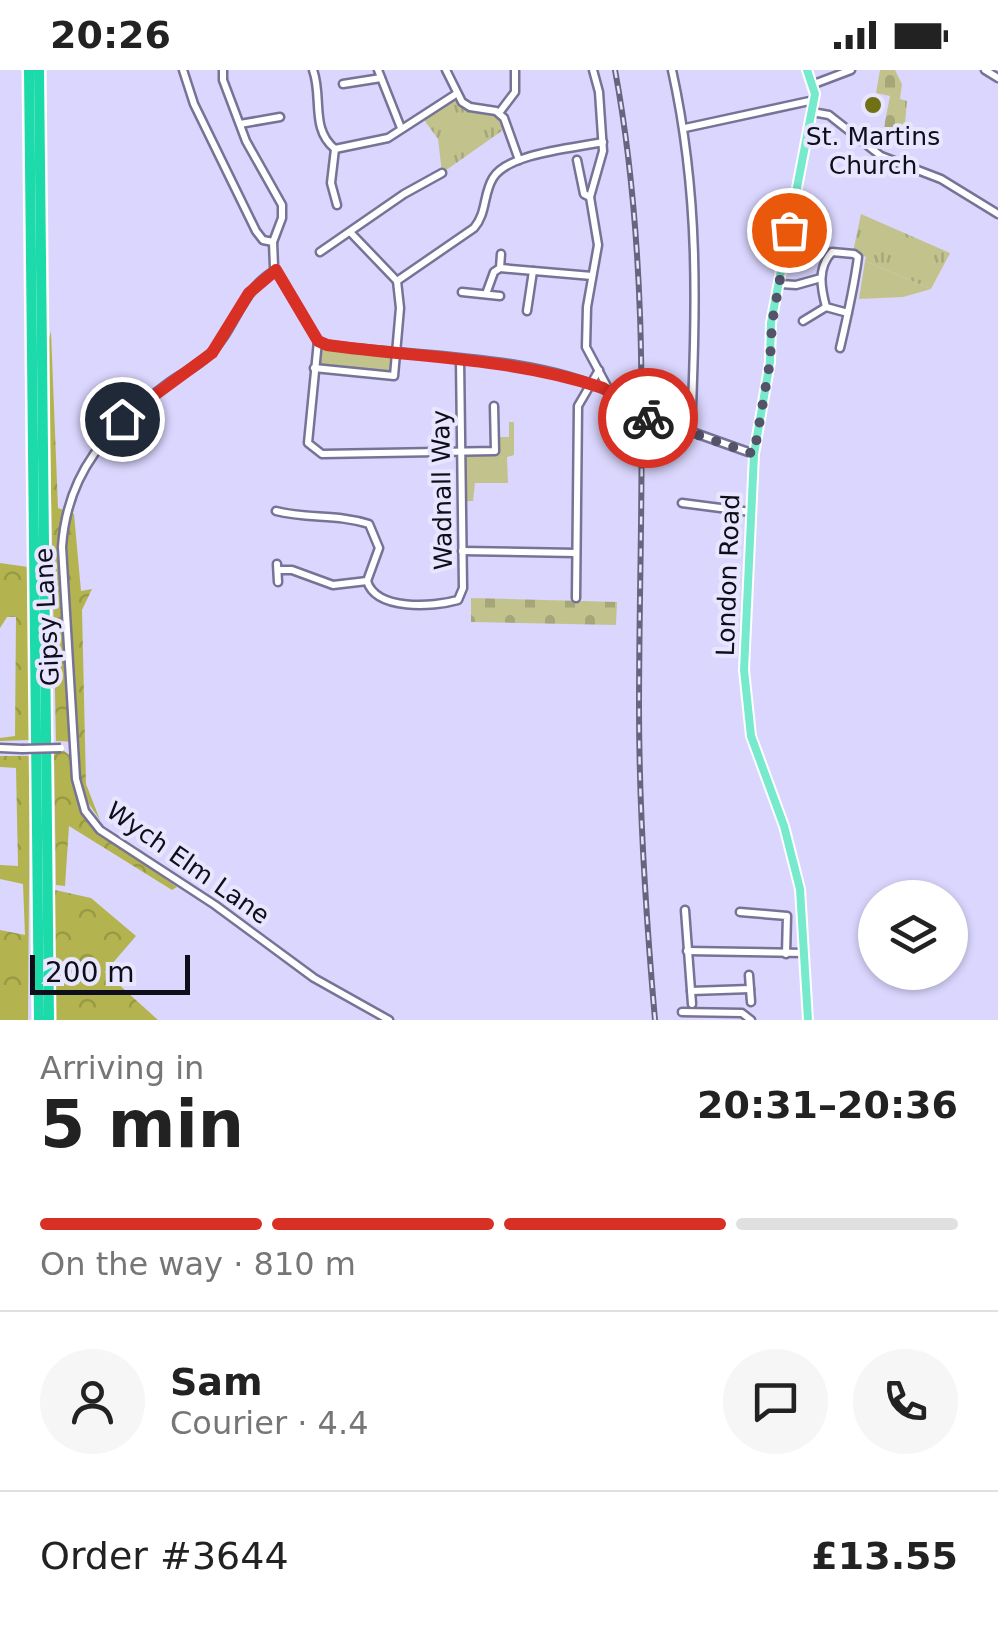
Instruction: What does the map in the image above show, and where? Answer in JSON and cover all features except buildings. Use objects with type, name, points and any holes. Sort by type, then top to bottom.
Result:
[{"type":"highway","points":[[30,70],[39,1020]]},
{"type":"highway","points":[[39,70],[49,1020]]},
{"type":"main road","name":"London Road","points":[[807,70],[814,84],[814,100],[772,323],[770,362],[754,454],[744,670],[755,753],[794,856],[806,952],[808,1020]]},
{"type":"street","points":[[183,70],[194,104],[258,236],[273,242]]},
{"type":"street","points":[[224,70],[223,80],[240,124],[282,204],[282,218],[273,242],[276,270],[318,341],[396,354],[510,364],[610,392]]},
{"type":"street","points":[[313,70],[318,86],[320,130],[335,149],[331,183],[337,204]]},
{"type":"street","points":[[446,70],[456,94],[470,107],[499,113],[509,126],[519,160]]},
{"type":"street","points":[[499,113],[515,92],[515,70]]},
{"type":"street","points":[[593,70],[603,142],[590,197],[598,245],[586,347],[610,392],[629,414],[658,420],[754,454]]},
{"type":"street","points":[[672,70],[685,128],[697,264],[691,434]]},
{"type":"street","points":[[814,84],[851,70]]},
{"type":"street","points":[[985,70],[998,78]]},
{"type":"street","points":[[343,84],[379,74],[401,128]]},
{"type":"street","points":[[335,149],[388,138],[456,94]]},
{"type":"street","points":[[685,128],[814,100]]},
{"type":"street","points":[[812,112],[830,116],[881,156],[940,179],[998,214]]},
{"type":"street","points":[[240,124],[280,117]]},
{"type":"street","points":[[396,281],[474,228],[482,216],[494,176],[504,166],[603,142]]},
{"type":"street","points":[[578,160],[584,194],[590,197]]},
{"type":"street","points":[[320,252],[404,194],[442,173]]},
{"type":"street","points":[[314,368],[394,376],[400,298],[396,281],[351,233]]},
{"type":"street","points":[[826,308],[823,264],[832,252],[854,254],[858,258],[840,348]]},
{"type":"street","points":[[500,254],[500,268]]},
{"type":"street","points":[[486,294],[494,272],[500,268],[592,276]]},
{"type":"street","name":"Gipsy Lane","points":[[76,748],[62,547],[71,494],[84,468],[122,419],[212,353],[249,293],[276,270]]},
{"type":"street","points":[[526,311],[533,270]]},
{"type":"street","points":[[780,284],[796,285],[821,278]]},
{"type":"street","points":[[462,292],[500,296]]},
{"type":"street","points":[[803,321],[826,308],[848,313]]},
{"type":"street","points":[[318,341],[308,443],[322,454],[495,452],[494,406]]},
{"type":"street","name":"Wadnall Way","points":[[367,580],[376,596],[392,604],[458,600],[463,588],[460,360]]},
{"type":"street","points":[[576,598],[578,406],[599,370]]},
{"type":"street","points":[[682,503],[752,512]]},
{"type":"street","points":[[276,511],[304,518],[350,518],[368,524],[378,548],[367,580],[333,586],[278,567],[278,582]]},
{"type":"street","points":[[462,551],[576,554]]},
{"type":"street","points":[[0,748],[76,748]]},
{"type":"street","name":"Wych Elm Lane","points":[[76,748],[79,798],[100,830],[214,904],[314,978],[390,1020]]},
{"type":"street","points":[[685,910],[692,1004]]},
{"type":"street","points":[[740,912],[788,916],[786,954]]},
{"type":"street","points":[[687,950],[806,952]]},
{"type":"street","points":[[750,975],[751,1002]]},
{"type":"street","points":[[691,992],[750,989]]},
{"type":"street","points":[[682,1012],[749,1018]]},
{"type":"green space","points":[[880,70],[895,70],[902,84],[900,99],[907,101],[901,129],[884,127],[890,96],[876,93]]},
{"type":"green space","points":[[455,99],[463,106],[498,115],[506,128],[442,173],[438,139],[424,120]]},
{"type":"green space","points":[[861,214],[950,253],[931,289],[853,252]]},
{"type":"green space","points":[[865,261],[931,289],[903,297],[859,299]]},
{"type":"green space","points":[[51,331],[58,508],[74,514],[81,591],[92,589],[82,610],[86,784],[100,820],[80,791],[79,742],[56,741],[48,343]]},
{"type":"green space","points":[[321,349],[394,357],[392,373],[319,366]]},
{"type":"green space","points":[[509,422],[514,422],[514,455],[507,457],[508,483],[475,483],[473,501],[467,501],[465,459],[470,454],[500,454],[500,437],[509,437]]},
{"type":"green space","points":[[0,563],[28,567],[29,740],[0,741],[15,736],[16,617],[7,617],[0,628]]},
{"type":"green space","points":[[471,598],[617,602],[616,625],[471,622]]},
{"type":"green space","points":[[64,751],[72,757],[78,801],[90,825],[177,887],[172,890],[69,826],[65,886],[56,885],[54,752]]},
{"type":"green space","points":[[0,756],[30,756],[28,1020],[0,1020],[0,930],[25,935],[23,884],[0,879],[0,865],[18,866],[16,768],[0,767]]},
{"type":"green space","points":[[55,890],[91,898],[136,936],[105,972],[158,1020],[54,1020]]},
{"type":"railway","points":[[615,70],[627,149],[640,308],[639,747],[655,1020]]},
{"type":"way so far","points":[[648,418],[754,454],[789,230]]},
{"type":"place","name":"St. Martins Church","points":[[873,105]]},
{"type":"route","points":[[122,419],[212,353],[249,293],[276,270],[318,341],[327,345],[510,364],[547,372],[603,388],[629,414],[648,418]]}]
